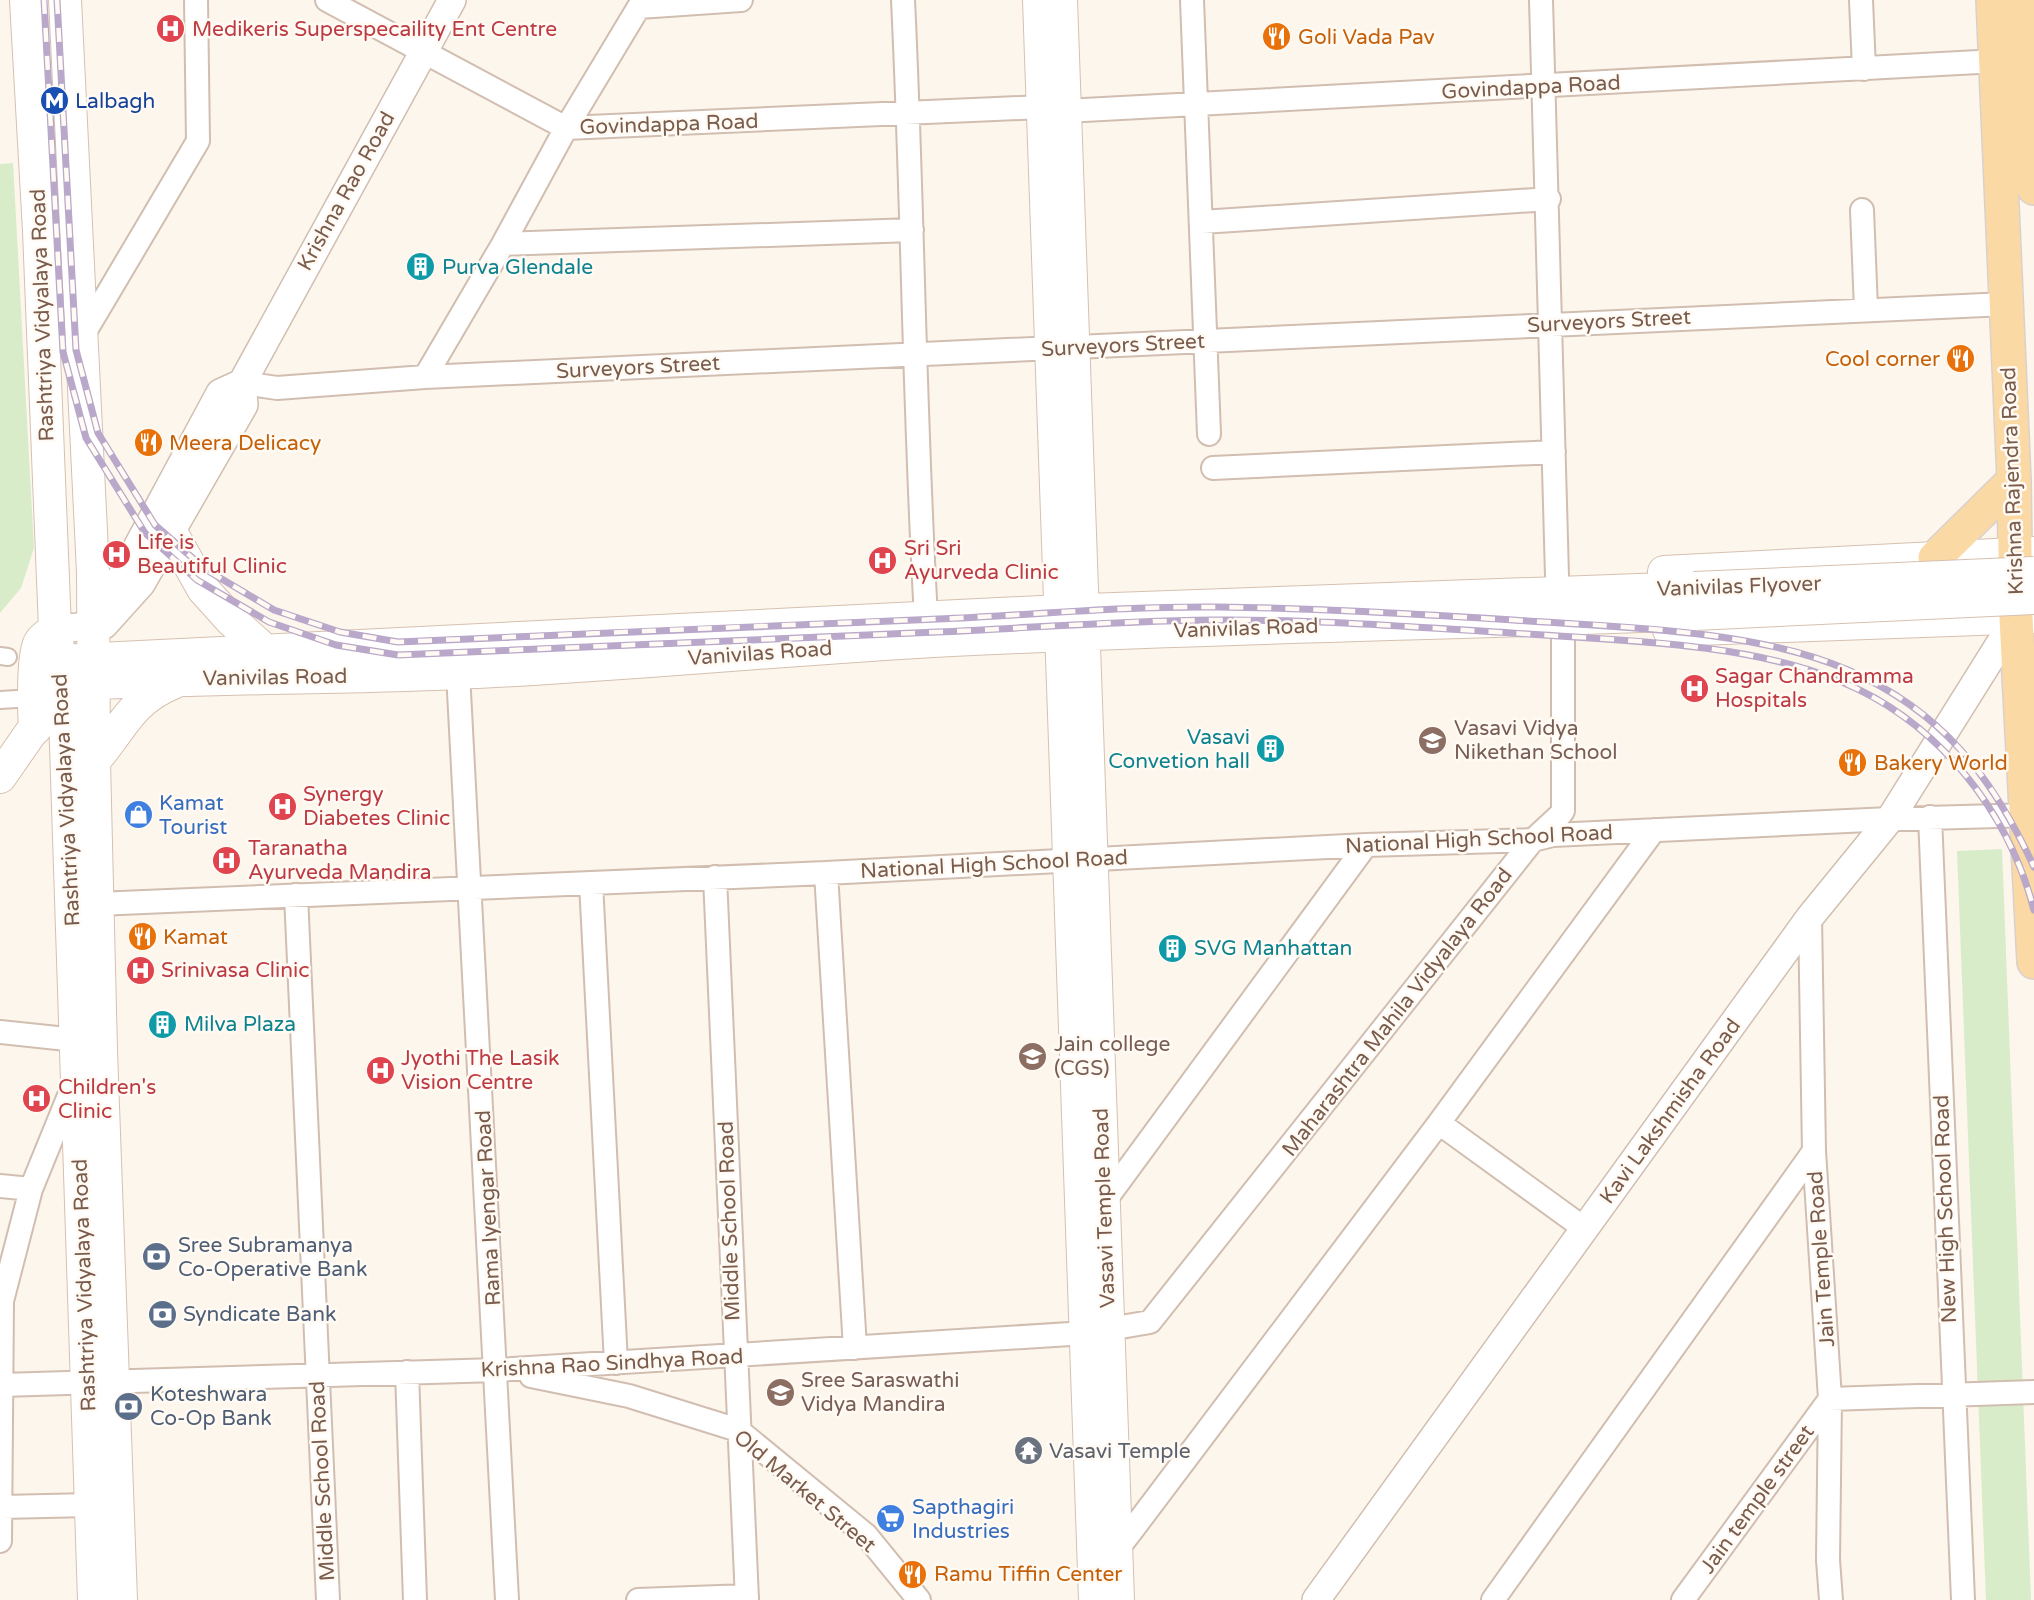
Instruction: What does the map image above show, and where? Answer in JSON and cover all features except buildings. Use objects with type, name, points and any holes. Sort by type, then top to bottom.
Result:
[{"type":"main road","name":"Rashtriya Vidyalaya Road","points":[[26,0],[39,231],[55,629],[78,672],[94,761],[101,1383],[91,1505],[94,1600]]},
{"type":"main road","name":"Rashtriya Vidyalaya Road","points":[[65,0],[82,337],[104,620],[78,672],[77,1076],[121,1600]]},
{"type":"main road","points":[[1039,0],[1054,109]]},
{"type":"main road","points":[[1054,109],[1062,0]]},
{"type":"main road","name":"Krishna Rajendra Road","points":[[1993,0],[2020,58],[2034,188]]},
{"type":"main road","name":"Krishna Rajendra Road","points":[[2025,0],[2006,304],[2014,480],[2028,560],[2030,815],[2034,962]]},
{"type":"main road","name":"Vasavi Temple Road","points":[[1054,109],[1105,1551],[1118,1600]]},
{"type":"main road","points":[[1935,558],[1993,498],[2014,480]]},
{"type":"main road","points":[[171,532],[203,589],[231,620],[267,652]]},
{"type":"main road","points":[[2028,560],[1935,558],[1557,576],[1486,583],[1450,610],[1496,634],[1563,633],[2028,611]]},
{"type":"main road","name":"Vanivilas Flyover","points":[[1695,601],[2028,560]]},
{"type":"main road","name":"Vanivilas Flyover","points":[[1450,610],[1695,601],[2028,611]]},
{"type":"main road","name":"Vanivilas Road","points":[[78,672],[267,652],[926,618],[1072,623],[1450,610]]},
{"type":"main road","name":"Vanivilas Road","points":[[78,672],[183,679],[458,673],[908,643],[1072,623]]},
{"type":"main road","points":[[35,729],[33,698],[39,642],[55,629]]},
{"type":"main road","points":[[0,777],[78,672]]},
{"type":"main road","points":[[94,761],[119,726],[150,692],[183,679]]},
{"type":"main road","name":"Vasavi Temple Road","points":[[1088,1068],[1104,1202],[1097,1332]]},
{"type":"main road","name":"Vasavi Temple Road","points":[[1095,1600],[1105,1551]]},
{"type":"street","points":[[82,337],[198,141],[196,0]]},
{"type":"street","name":"Govindappa Road","points":[[327,0],[424,50],[566,129],[908,114],[1197,106],[1864,69],[2020,58]]},
{"type":"street","name":"Krishna Rao Road","points":[[104,620],[141,584],[244,405],[242,383],[452,0]]},
{"type":"street","points":[[424,377],[641,3],[741,0]]},
{"type":"street","points":[[903,0],[917,355],[919,489],[926,618]]},
{"type":"street","points":[[1192,0],[1209,434]]},
{"type":"street","points":[[1541,0],[1546,86],[1557,576]]},
{"type":"street","points":[[1861,0],[1864,69]]},
{"type":"street","points":[[1202,222],[1549,199]]},
{"type":"street","points":[[1862,210],[1866,309]]},
{"type":"street","points":[[502,244],[912,230]]},
{"type":"street","name":"Surveyors Street","points":[[242,383],[277,388],[424,377],[2006,304]]},
{"type":"street","name":"Krishna Rao Road","points":[[104,620],[120,579],[220,393],[242,383]]},
{"type":"street","points":[[1213,468],[1554,452]]},
{"type":"street","name":"Kavi Lakshmisha Road","points":[[1316,1600],[1810,917],[1890,819],[2028,611]]},
{"type":"street","points":[[55,629],[104,620]]},
{"type":"street","name":"Maharashtra Mahila Vidyalaya Road","points":[[1097,1332],[1146,1324],[1154,1318],[1533,840],[1563,811],[1563,633]]},
{"type":"street","name":"Rama Iyengar Road","points":[[458,673],[497,1370],[507,1600]]},
{"type":"street","points":[[0,700],[33,698]]},
{"type":"street","points":[[1890,819],[2030,815]]},
{"type":"street","name":"New High School Road","points":[[1930,818],[1952,1394],[1963,1600]]},
{"type":"street","name":"National High School Road","points":[[97,904],[826,873],[1366,844],[1533,840],[1553,836],[1654,830],[1890,819]]},
{"type":"street","points":[[1105,1551],[1439,1123],[1654,830]]},
{"type":"street","points":[[1104,1202],[1366,844]]},
{"type":"street","points":[[826,873],[855,1348]]},
{"type":"street","name":"Middle School Road","points":[[715,878],[747,1598]]},
{"type":"street","points":[[591,883],[616,1363]]},
{"type":"street","name":"Middle School Road","points":[[296,895],[328,1600]]},
{"type":"street","name":"Jain Temple Road","points":[[1810,917],[1814,1151],[1830,1399],[1828,1560],[1831,1600]]},
{"type":"street","points":[[0,1032],[76,1040]]},
{"type":"street","points":[[0,1538],[1,1301],[31,1189],[77,1076]]},
{"type":"street","points":[[1439,1123],[1585,1229]]},
{"type":"street","points":[[1493,1600],[1814,1151]]},
{"type":"street","points":[[0,1186],[31,1189]]},
{"type":"street","name":"Krishna Rao Sindhya Road","points":[[2,1385],[497,1370],[1097,1332]]},
{"type":"street","name":"Old Market Street","points":[[497,1370],[629,1396],[738,1430],[866,1535],[919,1600]]},
{"type":"street","points":[[406,1372],[415,1600]]},
{"type":"street","points":[[1830,1399],[2034,1392]]},
{"type":"street","name":"Jain temple street","points":[[1683,1600],[1830,1399]]},
{"type":"street","points":[[1,1494],[91,1505]]},
{"type":"street","points":[[638,1600],[747,1598]]},
{"type":"green space","points":[[13,163],[34,548],[21,588],[0,613],[0,164]]},
{"type":"green space","points":[[2002,849],[2031,1600],[1986,1600],[1957,851]]},
{"type":"railway","points":[[44,0],[63,352],[86,438],[145,533],[197,580],[269,622],[336,645],[398,655],[1211,620],[1398,626],[1636,641],[1766,658],[1842,682],[1877,699],[1909,720],[1938,745],[1987,804],[2007,838],[2034,910]]},
{"type":"railway","points":[[57,0],[76,350],[98,433],[155,525],[205,569],[274,610],[340,632],[398,642],[1182,607],[1291,609],[1439,616],[1639,628],[1728,638],[1811,656],[1848,670],[1911,705],[1937,726],[1981,775],[2018,834],[2034,867]]},
{"type":"place","name":"Medikeris Superspecaility Ent Centre","points":[[171,29]]},
{"type":"place","name":"Goli Vada Pav","points":[[1277,37]]},
{"type":"place","name":"Lalbagh","points":[[54,101]]},
{"type":"place","name":"Purva Glendale","points":[[421,267]]},
{"type":"place","name":"Cool corner","points":[[1961,359]]},
{"type":"place","name":"Meera Delicacy","points":[[148,443]]},
{"type":"place","name":"Life is Beautiful Clinic","points":[[116,554]]},
{"type":"place","name":"Sri Sri Ayurveda Clinic","points":[[883,560]]},
{"type":"place","name":"Sagar Chandramma Hospitals","points":[[1694,688]]},
{"type":"place","name":"Vasavi Vidya Nikethan School","points":[[1433,740]]},
{"type":"place","name":"Vasavi Convetion hall","points":[[1271,749]]},
{"type":"place","name":"Bakery World","points":[[1853,763]]},
{"type":"place","name":"Synergy Diabetes Clinic","points":[[282,806]]},
{"type":"place","name":"Kamat Tourist","points":[[138,815]]},
{"type":"place","name":"Taranatha Ayurveda Mandira","points":[[227,860]]},
{"type":"place","name":"Kamat","points":[[142,937]]},
{"type":"place","name":"SVG Manhattan","points":[[1173,948]]},
{"type":"place","name":"Srinivasa Clinic","points":[[140,970]]},
{"type":"place","name":"Milva Plaza","points":[[163,1024]]},
{"type":"place","name":"Jain college (CGS)","points":[[1033,1056]]},
{"type":"place","name":"Jyothi The Lasik Vision Centre","points":[[380,1070]]},
{"type":"place","name":"Children's Clinic","points":[[37,1099]]},
{"type":"place","name":"Sree Subramanya Co-Operative Bank","points":[[157,1257]]},
{"type":"place","name":"Syndicate Bank","points":[[162,1314]]},
{"type":"place","name":"Sree Saraswathi Vidya Mandira","points":[[780,1392]]},
{"type":"place","name":"Koteshwara Co-Op Bank","points":[[129,1406]]},
{"type":"place","name":"Vasavi Temple","points":[[1028,1451]]},
{"type":"place","name":"Sapthagiri Industries","points":[[891,1519]]},
{"type":"place","name":"Ramu Tiffin Center","points":[[913,1574]]}]
